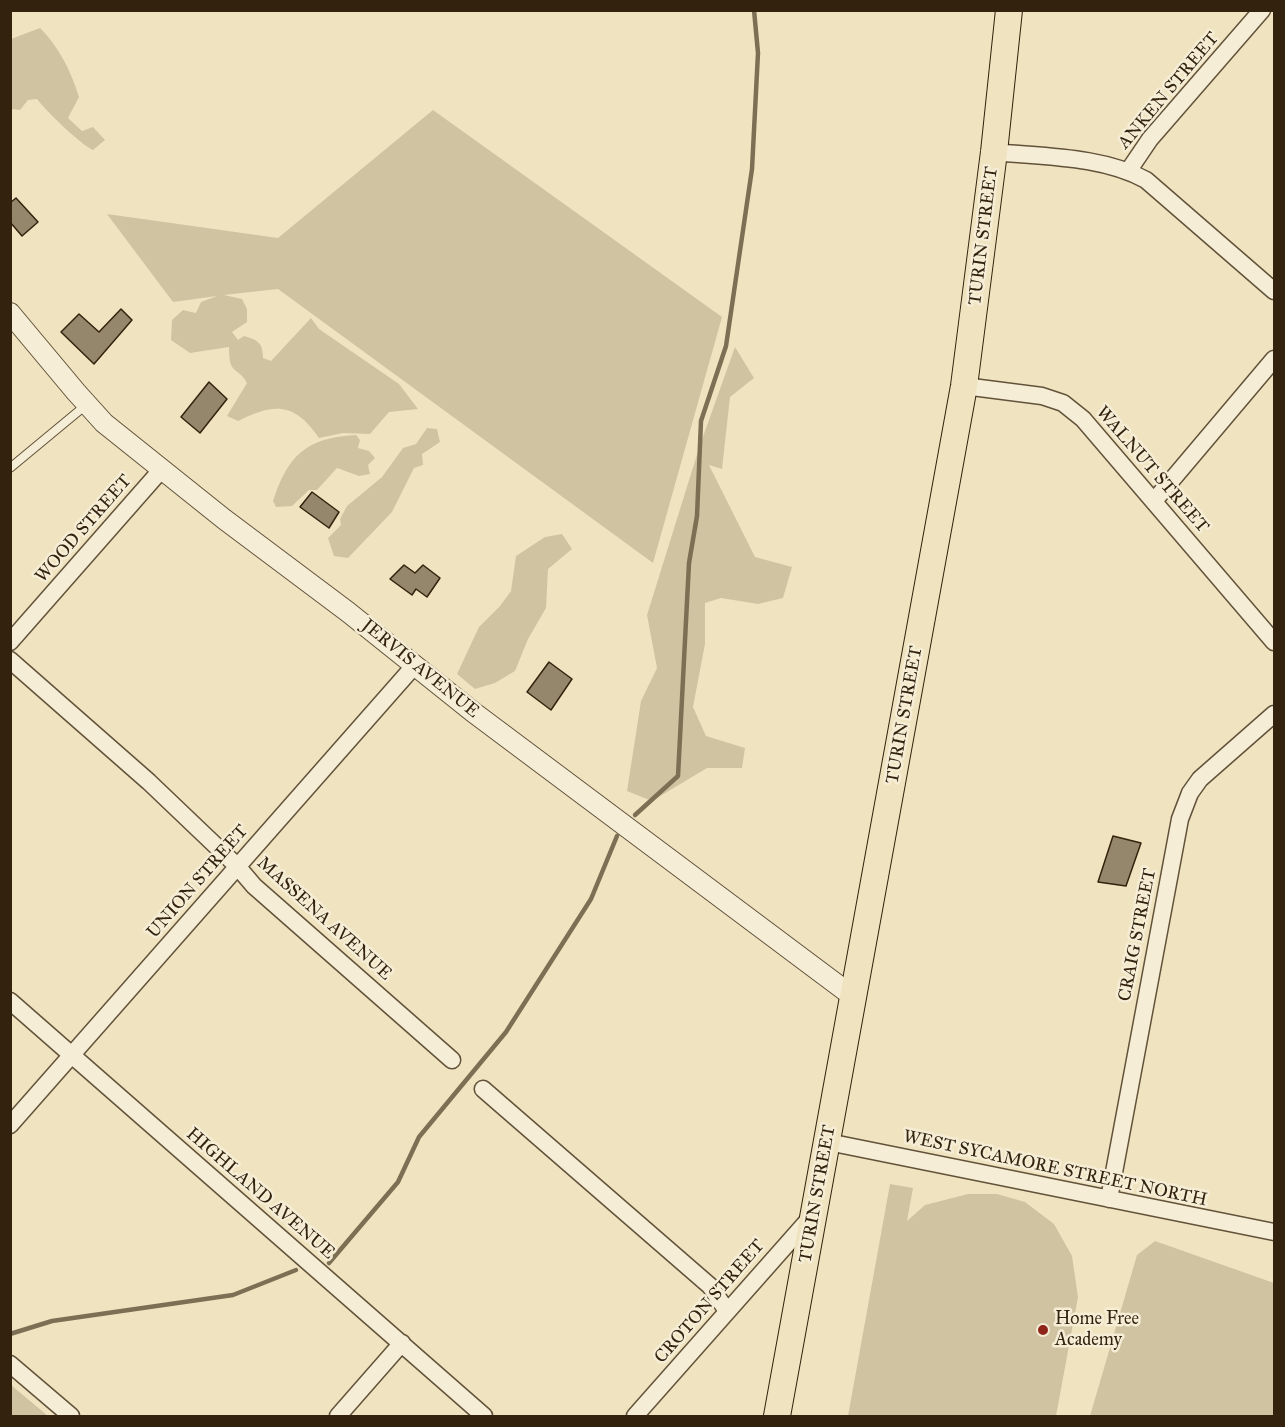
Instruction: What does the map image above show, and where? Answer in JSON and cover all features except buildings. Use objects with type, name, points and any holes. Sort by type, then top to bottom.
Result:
[{"type":"main road","name":"TURIN STREET","points":[[777,1416],[855,998],[964,386],[994,152],[1009,10]]},
{"type":"street","name":"ANKEN STREET","points":[[1129,170],[1150,139],[1262,10]]},
{"type":"street","points":[[994,152],[1110,165],[1129,170],[1146,180],[1275,291]]},
{"type":"street","name":"JERVIS AVENUE","points":[[10,313],[104,423],[730,907],[855,998]]},
{"type":"street","points":[[1154,501],[1275,359]]},
{"type":"street","name":"WALNUT STREET","points":[[964,386],[1042,396],[1063,404],[1083,419],[1275,642]]},
{"type":"street","name":"WOOD STREET","points":[[10,642],[162,470]]},
{"type":"street","name":"MASSENA AVENUE","points":[[10,660],[149,783],[237,866],[254,886],[452,1060]]},
{"type":"street","name":"UNION STREET","points":[[10,1125],[415,665]]},
{"type":"street","name":"CRAIG STREET","points":[[1109,1199],[1180,819],[1190,793],[1200,779],[1275,714]]},
{"type":"street","name":"HIGHLAND AVENUE","points":[[10,1001],[484,1416]]},
{"type":"street","points":[[483,1089],[710,1286],[728,1311]]},
{"type":"street","name":"WEST SYCAMORE STREET NORTH","points":[[828,1142],[1275,1232]]},
{"type":"street","name":"CROTON STREET","points":[[635,1416],[815,1213]]},
{"type":"street","points":[[338,1416],[402,1343]]},
{"type":"street","points":[[10,1364],[71,1416]]},
{"type":"lane","points":[[10,468],[87,404]]},
{"type":"shaded area","points":[[40,28],[64,60],[79,97],[68,118],[82,131],[93,127],[105,140],[93,150],[80,142],[37,99],[28,100],[20,110],[11,109],[11,39]]},
{"type":"shaded area","points":[[433,110],[722,317],[653,563],[278,289],[224,295],[242,299],[247,309],[247,322],[232,332],[238,340],[244,336],[256,341],[261,346],[263,358],[271,361],[311,318],[319,329],[399,384],[418,409],[389,412],[370,434],[343,433],[319,438],[301,418],[283,409],[263,411],[238,421],[227,416],[247,383],[230,363],[229,347],[190,353],[171,340],[172,320],[183,310],[196,313],[201,302],[217,296],[173,302],[107,214],[278,238]]},
{"type":"shaded area","points":[[735,347],[754,378],[730,397],[722,469],[709,465],[755,557],[792,567],[783,598],[758,604],[721,598],[705,603],[705,644],[693,707],[706,736],[745,748],[742,768],[707,768],[652,801],[627,791],[641,701],[657,668],[647,615],[700,445]]},
{"type":"shaded area","points":[[427,428],[437,429],[440,442],[422,454],[423,465],[414,468],[392,512],[348,558],[334,556],[328,538],[341,525],[340,519],[347,506],[382,477],[403,448],[416,444]]},
{"type":"shaded area","points":[[356,435],[360,440],[358,448],[369,451],[375,458],[368,465],[370,474],[359,476],[337,468],[317,490],[309,490],[292,506],[276,507],[273,501],[279,485],[285,472],[301,452],[324,440]]},
{"type":"shaded area","points":[[562,534],[572,549],[548,569],[546,608],[528,639],[515,671],[495,683],[475,689],[457,674],[479,627],[511,591],[516,556],[545,537]]},
{"type":"shaded area","points":[[890,1184],[913,1188],[907,1221],[925,1205],[968,1194],[997,1194],[1025,1202],[1054,1224],[1072,1256],[1078,1297],[1056,1416],[848,1416]]},
{"type":"shaded area","points":[[1155,1241],[1274,1283],[1274,1416],[1090,1416],[1137,1255]]},
{"type":"shaded area","points":[[11,1385],[48,1416],[11,1416]]},
{"type":"waterway","points":[[635,815],[678,776],[689,563],[697,516],[701,421],[726,346],[752,169],[758,53],[754,10]]},
{"type":"waterway","points":[[329,1263],[398,1182],[419,1137],[506,1032],[591,899],[617,836]]},
{"type":"waterway","points":[[10,1334],[52,1321],[233,1295],[296,1270]]},
{"type":"place","name":"Home Free Academy","points":[[1043,1330]]}]
